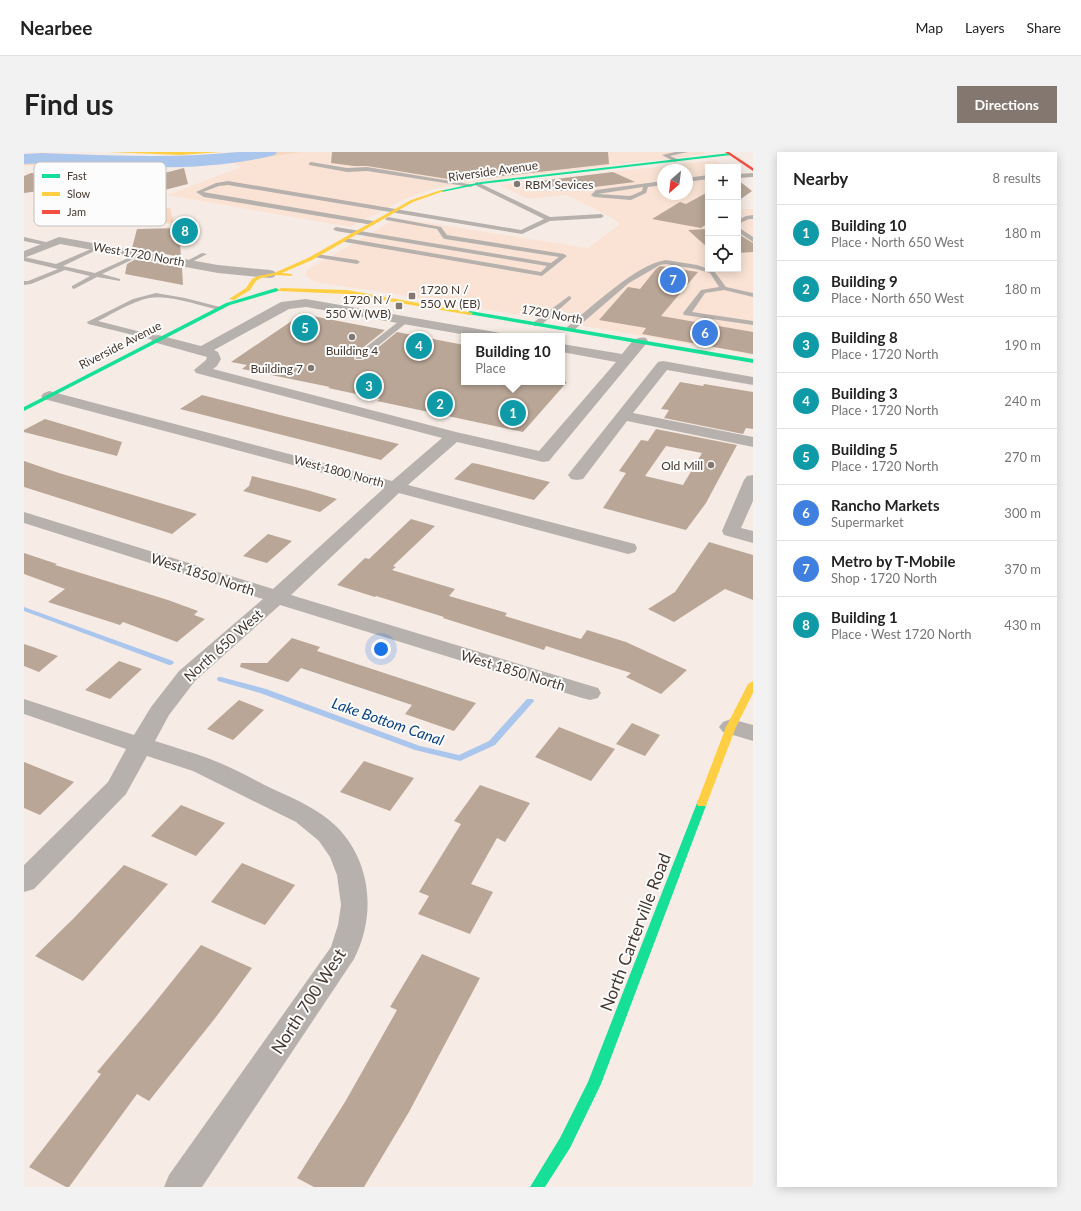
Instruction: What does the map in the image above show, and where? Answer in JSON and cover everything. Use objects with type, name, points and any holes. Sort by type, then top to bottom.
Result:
[{"type":"street","points":[[111,152],[180,154],[219,152]]},
{"type":"street","points":[[728,153],[753,170]]},
{"type":"street","name":"Riverside Avenue","points":[[224,306],[234,297],[248,289],[260,277],[273,274],[313,257],[345,240],[393,211],[426,196],[474,184],[728,153]]},
{"type":"street","name":"West 1720 North","points":[[48,244],[60,240],[218,269],[273,274]]},
{"type":"street","points":[[24,254],[48,244]]},
{"type":"street","points":[[253,283],[261,288],[278,290],[297,285],[300,280],[301,269],[313,257]]},
{"type":"street","name":"West 1720 North","points":[[218,269],[253,283]]},
{"type":"street","name":"1720 North","points":[[273,274],[288,275],[300,280],[347,292],[753,361]]},
{"type":"street","name":"Riverside Avenue","points":[[24,409],[224,306],[278,290]]},
{"type":"street","name":"1720 North","points":[[278,290],[347,292]]},
{"type":"street","points":[[203,350],[286,305],[306,302],[478,333]]},
{"type":"street","points":[[158,339],[203,350],[213,355],[214,359],[212,363],[202,370],[543,458],[641,341]]},
{"type":"street","points":[[577,475],[676,347]]},
{"type":"street","points":[[565,349],[626,359]]},
{"type":"street","points":[[663,365],[753,381]]},
{"type":"street","name":"West 1800 North","points":[[49,396],[628,548]]},
{"type":"street","points":[[624,416],[753,442]]},
{"type":"street","name":"North 650 West","points":[[24,882],[117,788],[159,712],[187,676],[277,597],[396,486],[454,436]]},
{"type":"street","points":[[753,480],[731,531],[753,537]]},
{"type":"street","name":"West 1850 North","points":[[24,517],[277,597],[590,693]]},
{"type":"street","name":"North Carterville Road","points":[[537,1187],[565,1143],[594,1084],[742,730],[753,684]]},
{"type":"street","name":"North 700 West","points":[[24,706],[83,727],[202,765],[305,814],[328,834],[342,853],[351,875],[355,905],[352,925],[344,951],[181,1187]]},
{"type":"lane","points":[[675,160],[664,155],[686,152]]},
{"type":"lane","points":[[311,164],[347,170],[367,169],[474,184],[549,219]]},
{"type":"lane","points":[[741,176],[753,175]]},
{"type":"lane","points":[[693,179],[705,178]]},
{"type":"lane","points":[[373,223],[204,195],[199,192],[218,184],[228,183],[522,232],[549,219],[601,216]]},
{"type":"lane","points":[[646,185],[644,192],[631,198],[594,195],[596,192],[646,185],[657,184]]},
{"type":"lane","points":[[741,220],[748,217],[753,217]]},
{"type":"lane","points":[[345,240],[542,274],[564,256],[445,237],[439,228],[382,218]]},
{"type":"lane","points":[[336,229],[552,266]]},
{"type":"lane","points":[[741,230],[753,240]]},
{"type":"lane","points":[[24,239],[48,244]]},
{"type":"lane","points":[[57,266],[100,247]]},
{"type":"lane","points":[[74,287],[139,254]]},
{"type":"lane","points":[[186,263],[204,254]]},
{"type":"lane","points":[[313,257],[357,262]]},
{"type":"lane","points":[[24,259],[118,280]]},
{"type":"lane","points":[[570,329],[627,282],[658,263],[666,262],[697,266],[712,272],[724,288]]},
{"type":"lane","points":[[24,282],[29,283],[65,268]]},
{"type":"lane","points":[[753,295],[724,288],[703,291],[687,313],[753,323]]},
{"type":"lane","points":[[158,339],[92,322],[136,300],[152,295],[224,306]]},
{"type":"lane","points":[[536,324],[569,298]]},
{"type":"lane","points":[[358,357],[406,320]]},
{"type":"shaded area","points":[[243,152],[302,152],[232,162],[166,165],[166,162],[34,162],[34,165],[24,165],[24,154],[191,157]]},
{"type":"shaded area","points":[[302,152],[703,152],[706,154],[471,182],[433,189],[407,198],[350,227],[167,195],[241,167],[232,162]]},
{"type":"shaded area","points":[[716,161],[721,164],[705,164],[705,272],[741,272],[741,209],[753,209],[753,355],[408,296],[320,283],[309,279],[305,274],[308,269],[397,218],[588,248],[620,224],[612,218],[567,195],[528,199],[500,185],[657,167],[657,200],[693,200],[693,164],[681,164]]},
{"type":"shaded area","points":[[166,208],[170,208],[174,223],[166,223]]},
{"type":"building","points":[[332,152],[608,152],[609,164],[460,181],[367,166],[331,163]]},
{"type":"building","points":[[184,168],[188,184],[166,190],[166,173]]},
{"type":"building","points":[[613,172],[635,182],[562,191],[540,181]]},
{"type":"building","points":[[34,173],[34,192],[24,193],[24,176]]},
{"type":"building","points":[[741,182],[752,191],[741,199]]},
{"type":"building","points":[[705,194],[705,225],[701,228],[652,219],[680,202],[686,204]]},
{"type":"building","points":[[179,228],[181,257],[132,248],[137,229]]},
{"type":"building","points":[[705,229],[705,245],[688,230]]},
{"type":"building","points":[[741,236],[753,243],[753,252],[741,253]]},
{"type":"building","points":[[136,259],[182,268],[183,285],[125,274],[127,264]]},
{"type":"building","points":[[660,266],[698,272],[661,316],[753,332],[753,354],[642,334],[646,328],[599,320],[628,287],[640,289]]},
{"type":"building","points":[[302,314],[385,330],[355,354],[354,359],[356,360],[363,360],[397,332],[461,344],[461,385],[564,385],[523,432],[377,401],[380,399],[242,369],[247,365],[231,362]]},
{"type":"building","name":"Old Mill","points":[[680,382],[703,386],[704,384],[753,392],[753,429],[746,428],[743,434],[664,418],[669,410],[661,409]]},
{"type":"building","points":[[202,395],[399,444],[381,460],[180,409]]},
{"type":"building","points":[[45,419],[122,442],[117,456],[24,432],[24,430]]},
{"type":"building","points":[[656,429],[737,445],[706,503],[686,530],[603,508],[626,473],[619,471],[641,440],[648,441]],"holes":[[[666,446],[702,453],[683,485],[645,476]]]},
{"type":"building","points":[[24,461],[59,473],[197,514],[172,534],[24,487]]},
{"type":"building","points":[[472,463],[550,482],[534,500],[454,479]]},
{"type":"building","points":[[252,476],[337,499],[320,512],[243,491],[249,486]]},
{"type":"building","points":[[411,519],[435,526],[393,566],[396,567],[392,570],[455,589],[449,596],[507,613],[505,616],[581,639],[587,630],[626,642],[687,670],[661,694],[626,677],[631,673],[546,646],[544,650],[443,618],[444,617],[337,585],[365,558],[369,559]]},
{"type":"building","points":[[268,534],[292,541],[267,563],[243,556]]},
{"type":"building","points":[[709,542],[753,555],[753,600],[725,589],[674,622],[648,609],[675,592]]},
{"type":"building","points":[[24,553],[57,564],[55,565],[168,600],[198,611],[194,615],[205,619],[177,642],[123,622],[120,625],[48,602],[65,589],[24,574]]},
{"type":"building","points":[[292,638],[320,647],[317,651],[476,703],[454,731],[405,714],[412,705],[301,668],[288,682],[240,667],[241,663],[267,663]]},
{"type":"building","points":[[24,644],[58,656],[39,672],[24,666]]},
{"type":"building","points":[[119,661],[142,669],[110,699],[85,690]]},
{"type":"building","points":[[239,700],[264,710],[233,740],[207,729]]},
{"type":"building","points":[[632,723],[660,735],[645,756],[616,744]]},
{"type":"building","points":[[559,727],[615,749],[591,781],[535,757]]},
{"type":"building","points":[[364,761],[414,778],[390,811],[340,792]]},
{"type":"building","points":[[24,762],[74,782],[40,815],[24,808]]},
{"type":"building","points":[[480,785],[530,803],[505,842],[497,838],[471,884],[493,892],[470,934],[418,914],[429,896],[419,892],[461,824],[454,821]]},
{"type":"building","points":[[181,805],[225,823],[196,856],[151,836]]},
{"type":"building","points":[[242,863],[295,885],[265,925],[211,902]]},
{"type":"building","points":[[124,865],[168,884],[83,981],[35,956],[74,918]]},
{"type":"building","points":[[201,945],[252,968],[216,1017],[149,1101],[137,1094],[69,1187],[66,1187],[29,1167],[101,1074],[97,1072]]},
{"type":"building","points":[[422,954],[480,978],[409,1112],[364,1187],[314,1187],[297,1178],[345,1102],[397,1010],[390,1007]]},
{"type":"waterway","points":[[24,159],[41,158],[184,161],[213,160],[269,152]]},
{"type":"waterway","name":"Lake Bottom Canal","points":[[24,609],[171,663]]},
{"type":"waterway","name":"Lake Bottom Canal","points":[[221,679],[263,691],[418,748],[460,758],[492,743],[530,701]]},
{"type":"traffic: fast","points":[[442,191],[481,183],[730,154]]},
{"type":"traffic: fast","points":[[24,409],[228,304],[276,290]]},
{"type":"traffic: fast","points":[[470,313],[753,361]]},
{"type":"traffic: fast","points":[[537,1187],[565,1143],[594,1084],[702,803]]},
{"type":"traffic: slow","points":[[111,152],[180,154],[219,152]]},
{"type":"traffic: slow","points":[[275,274],[310,259],[412,201],[442,191]]},
{"type":"traffic: slow","points":[[232,299],[248,289],[254,280],[260,277],[275,274],[290,275]]},
{"type":"traffic: slow","points":[[281,290],[347,292],[470,313]]},
{"type":"traffic: slow","points":[[702,803],[731,727],[753,684]]},
{"type":"traffic: jam","points":[[727,152],[753,170]]},
{"type":"place","name":"RBM Sevices","points":[[517,184]]},
{"type":"place","name":"Building 1","points":[[185,231]]},
{"type":"place","name":"Metro by T-Mobile","points":[[673,280]]},
{"type":"place","name":"1720 N / 550 W (EB)","points":[[412,296]]},
{"type":"place","name":"1720 N / 550 W (WB)","points":[[399,306]]},
{"type":"place","name":"Building 5","points":[[305,328]]},
{"type":"place","name":"Rancho Markets","points":[[705,333]]},
{"type":"place","name":"Building 4","points":[[352,337]]},
{"type":"place","name":"Building 3","points":[[419,346]]},
{"type":"place","name":"Building 7","points":[[311,368]]},
{"type":"place","name":"Building 8","points":[[369,386]]},
{"type":"place","name":"Building 9","points":[[440,404]]},
{"type":"place","name":"Building 10","points":[[513,413]]},
{"type":"place","name":"Old Mill","points":[[711,465]]}]
